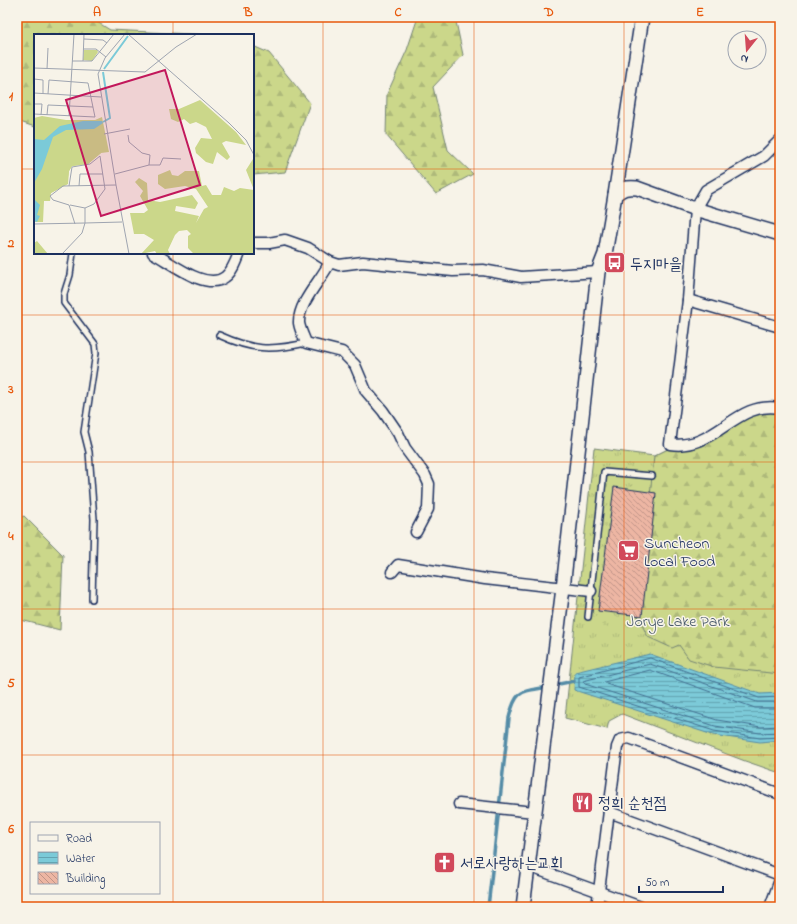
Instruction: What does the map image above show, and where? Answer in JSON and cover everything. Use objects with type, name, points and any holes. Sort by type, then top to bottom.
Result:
[{"type":"street","points":[[523,907],[563,588],[598,272],[605,254],[642,17]]},
{"type":"street","points":[[780,140],[764,156],[706,190],[695,208],[688,300],[670,444],[688,445],[701,440],[720,431],[746,411],[760,408],[780,408]]},
{"type":"street","points":[[615,195],[620,190],[628,187],[637,188],[695,208],[780,234]]},
{"type":"street","points":[[254,243],[269,243],[285,240],[308,248],[330,262],[339,265],[363,262],[453,271],[483,270],[521,277],[598,272]]},
{"type":"street","points":[[155,254],[200,280],[213,282],[226,277],[238,254]]},
{"type":"street","points":[[330,262],[313,287],[304,306],[299,322],[306,344],[342,352],[355,365],[366,391],[383,411],[398,433],[405,448],[425,475],[429,484],[428,509],[416,532]]},
{"type":"street","points":[[688,300],[780,327]]},
{"type":"street","points":[[392,572],[398,565],[477,578],[591,591]]},
{"type":"street","points":[[597,907],[617,747],[620,740],[625,738],[780,794]]},
{"type":"street","points":[[459,804],[534,812]]},
{"type":"street","points":[[609,812],[780,875]]},
{"type":"street","points":[[528,866],[641,907]]},
{"type":"street","points":[[770,907],[780,880]]},
{"type":"lane","points":[[73,254],[70,275],[64,294],[64,303],[95,344],[96,353],[84,432],[89,452],[93,500],[92,599]]},
{"type":"lane","points":[[219,335],[251,348],[279,349],[306,344]]},
{"type":"lane","points":[[588,618],[604,472],[652,476]]},
{"type":"green space","points":[[17,17],[89,17],[110,30],[192,34],[34,34],[34,127],[17,121]]},
{"type":"green space","points":[[418,17],[455,17],[463,55],[433,87],[448,150],[473,174],[436,194],[386,135],[387,94],[407,50]]},
{"type":"green space","points":[[254,46],[269,53],[310,103],[285,172],[254,175]]},
{"type":"green space","name":"Jorye Lake Park","points":[[780,411],[780,773],[622,714],[609,721],[607,729],[565,718],[594,448],[654,456],[668,449],[684,449]]},
{"type":"green space","points":[[780,411],[780,674],[714,667],[689,659],[679,645],[672,648],[648,637],[638,617],[654,456],[668,449],[684,449],[756,412]]},
{"type":"green space","points":[[24,516],[63,555],[60,630],[17,619],[17,519]]},
{"type":"water","points":[[650,654],[760,694],[780,693],[780,740],[760,742],[713,735],[574,690],[575,672]]},
{"type":"building","points":[[614,487],[656,493],[642,616],[598,611]]},
{"type":"waterway","points":[[554,685],[574,681]]},
{"type":"waterway","points":[[488,907],[509,718],[517,697],[526,691],[548,687]]},
{"type":"place","name":"두지마을","points":[[615,263]]},
{"type":"place","name":"Suncheon Local Food","points":[[628,551]]},
{"type":"place","name":"정희 순천점","points":[[583,802]]},
{"type":"place","name":"서로사랑하는교회","points":[[444,862]]}]
